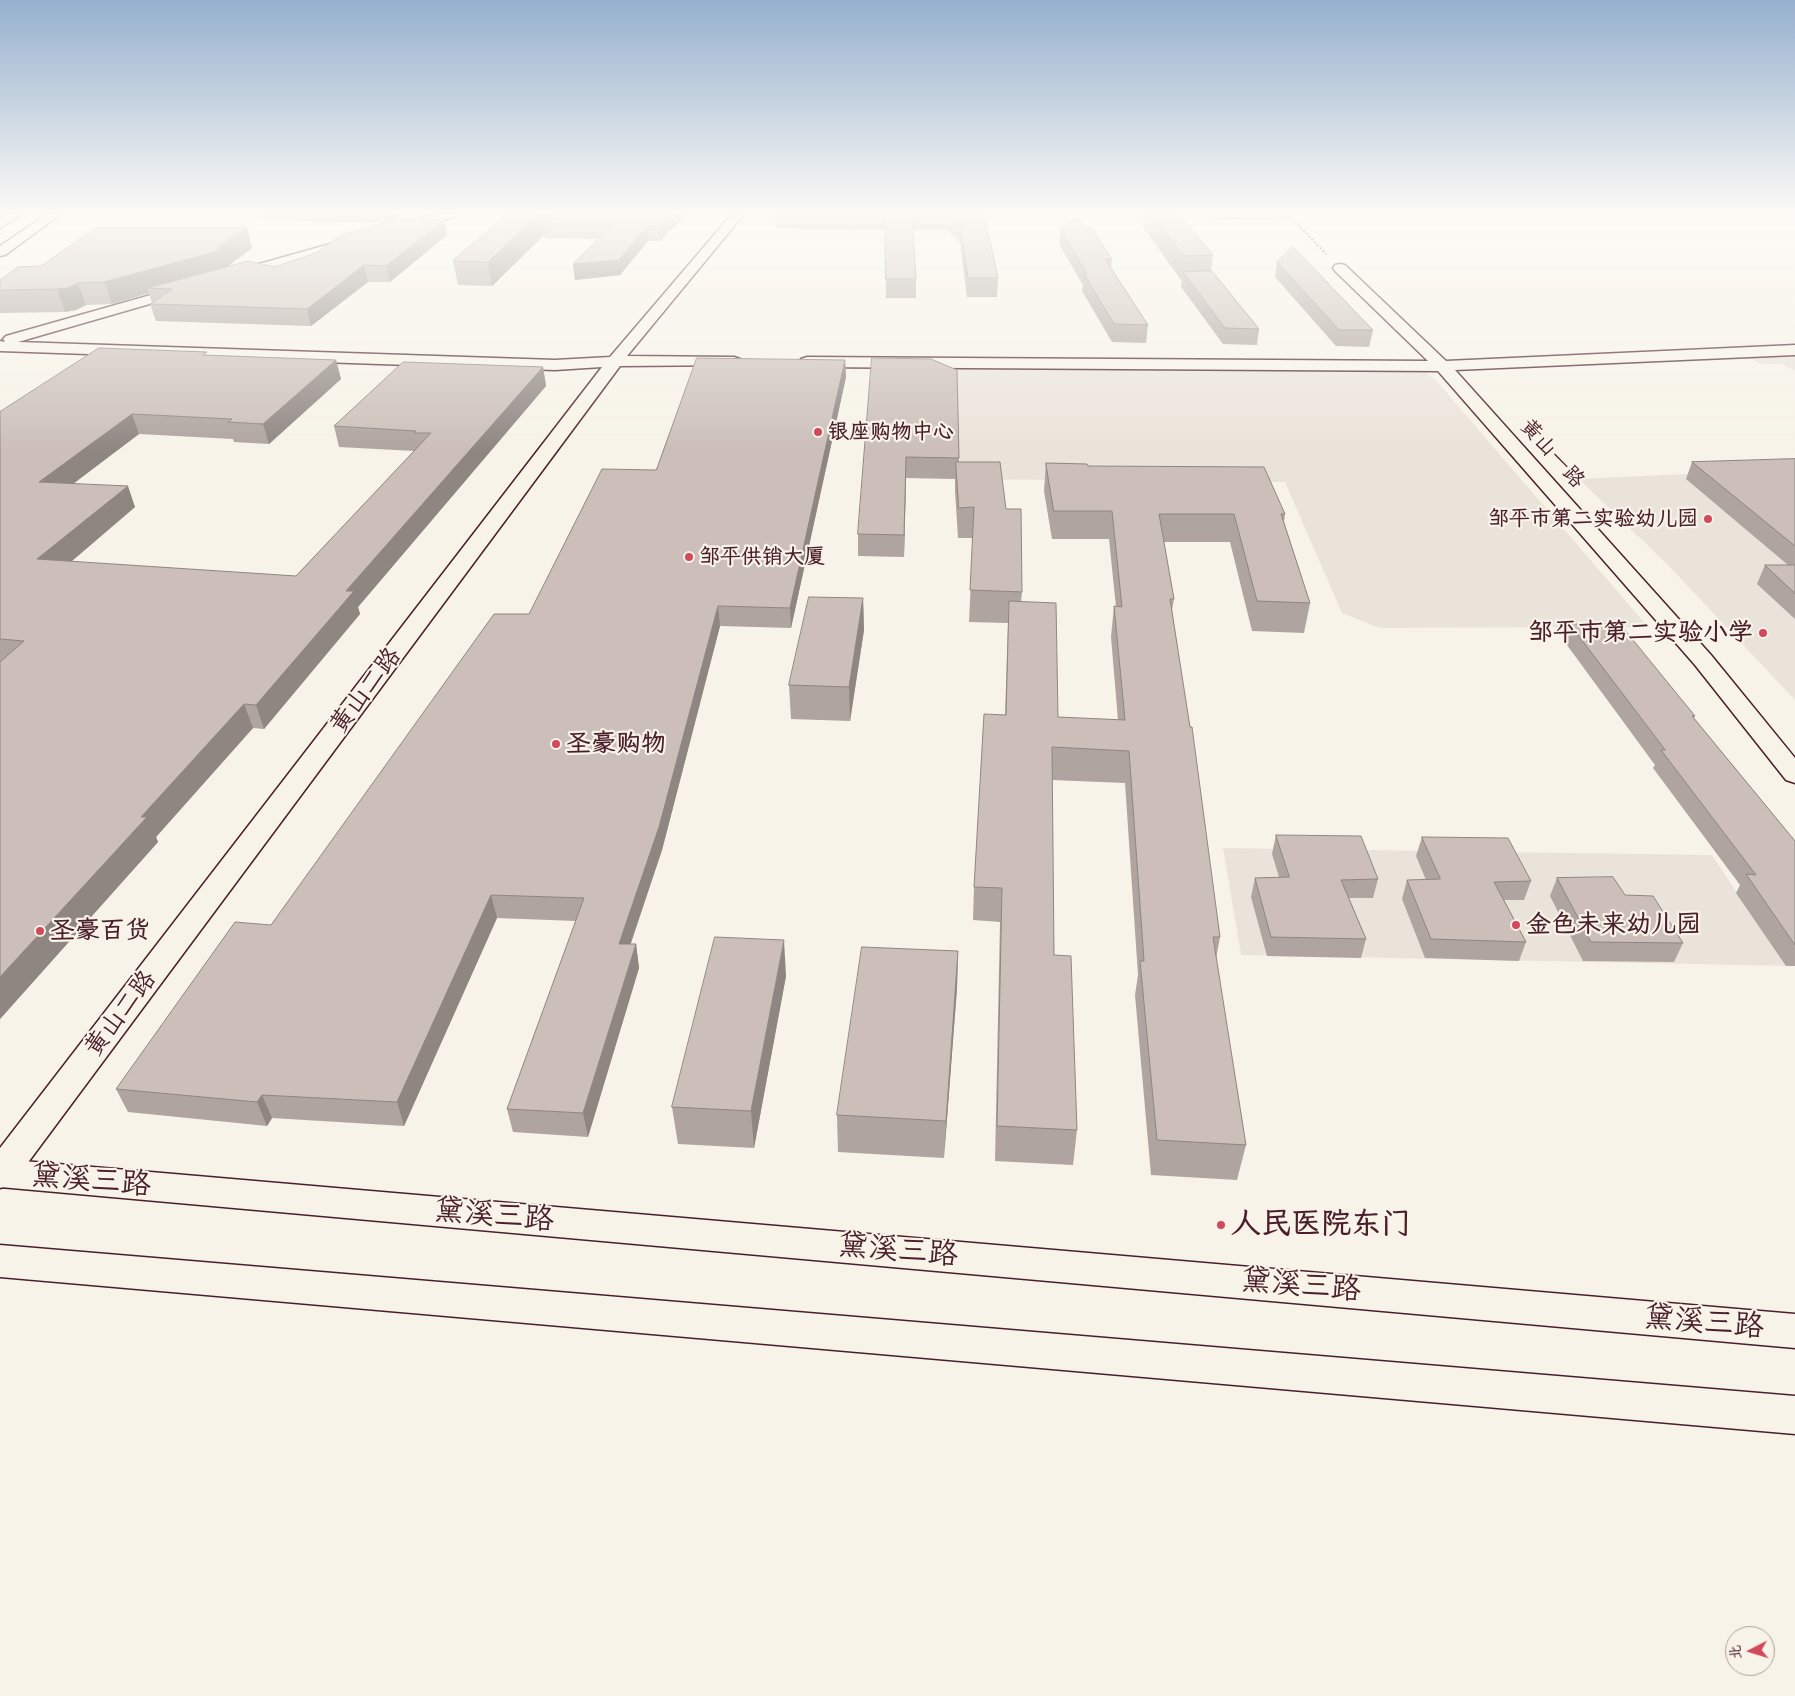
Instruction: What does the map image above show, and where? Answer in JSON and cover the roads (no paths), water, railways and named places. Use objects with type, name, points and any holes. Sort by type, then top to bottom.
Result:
[{"type":"street","points":[[0,342],[172,293]]},
{"type":"street","name":"黄山二路","points":[[0,1173],[615,361],[672,293]]},
{"type":"street","name":"黄山一路","points":[[1366,293],[1442,366],[1703,660],[1795,775]]},
{"type":"street","points":[[0,346],[555,365],[615,361],[745,362]]},
{"type":"street","points":[[794,362],[1442,366],[1795,350]]},
{"type":"street","name":"黛溪三路","points":[[0,1173],[1180,1275],[1795,1331]]},
{"type":"street","points":[[0,1261],[1795,1415]]},
{"type":"place","name":"银座购物中心","points":[[818,432]]},
{"type":"place","name":"邹平市第二实验幼儿园","points":[[1708,519]]},
{"type":"place","name":"邹平供销大厦","points":[[689,557]]},
{"type":"place","name":"邹平市第二实验小学","points":[[1763,633]]},
{"type":"place","name":"圣豪购物","points":[[556,744]]},
{"type":"place","name":"金色未来幼儿园","points":[[1516,925]]},
{"type":"place","name":"圣豪百货","points":[[40,931]]},
{"type":"place","name":"人民医院东门","points":[[1221,1225]]}]
